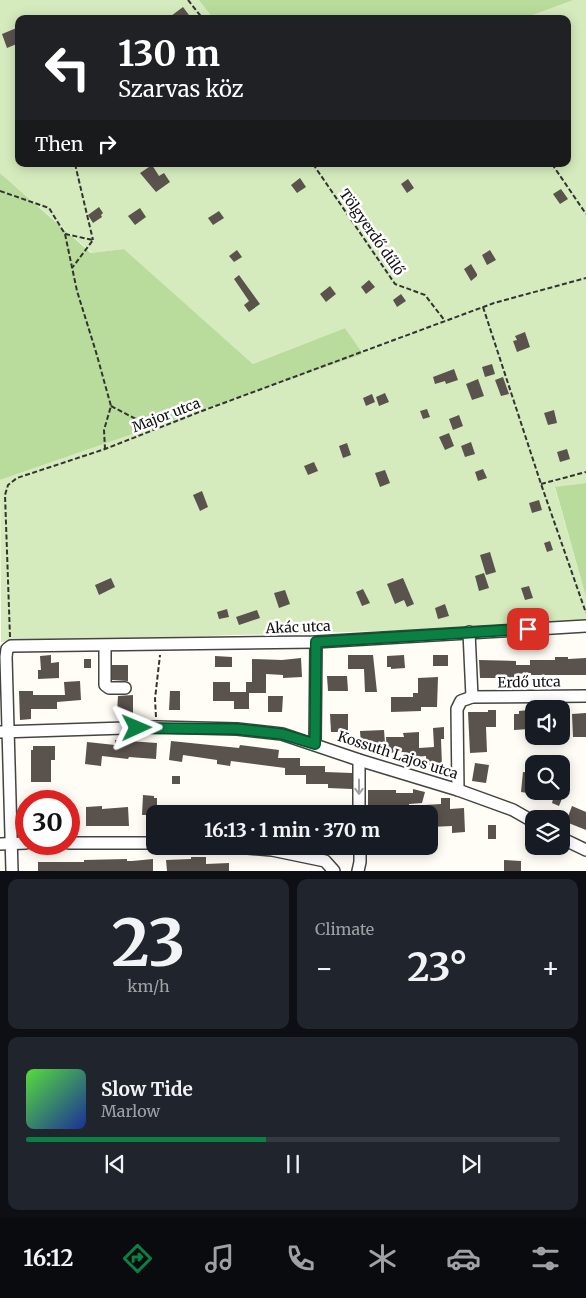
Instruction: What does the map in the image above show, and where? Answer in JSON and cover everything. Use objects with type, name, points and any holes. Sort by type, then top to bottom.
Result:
[{"type":"street","name":"Akác utca","points":[[11,646],[316,642],[586,626]]},
{"type":"street","points":[[458,790],[457,708],[461,701],[472,698],[469,632]]},
{"type":"street","points":[[315,744],[316,642]]},
{"type":"street","points":[[11,646],[6,652],[4,732],[6,843],[12,870]]},
{"type":"street","points":[[105,646],[105,685],[108,688],[125,688]]},
{"type":"street","name":"Erdő utca","points":[[472,698],[586,696]]},
{"type":"street","name":"Kossuth Lajos utca","points":[[4,732],[156,727],[237,729],[282,734],[458,790],[513,810],[525,817]]},
{"type":"street","points":[[359,760],[359,805]]},
{"type":"street","points":[[570,842],[586,850]]},
{"type":"street","points":[[80,843],[146,843]]},
{"type":"street","points":[[296,855],[325,861],[334,870]]},
{"type":"street","points":[[358,870],[360,855]]},
{"type":"path","points":[[188,0],[200,15]]},
{"type":"path","points":[[76,167],[94,240]]},
{"type":"path","name":"Tölgyerdő dűlő","points":[[315,167],[395,284],[425,295],[445,321]]},
{"type":"path","points":[[554,167],[586,214]]},
{"type":"path","points":[[0,191],[49,208],[65,234],[77,291],[111,406],[104,430],[105,449]]},
{"type":"path","points":[[65,234],[94,240]]},
{"type":"path","points":[[72,268],[94,240]]},
{"type":"path","name":"Major utca","points":[[11,646],[5,495],[8,485],[17,478],[105,449],[482,307],[586,278]]},
{"type":"path","points":[[482,307],[586,613]]},
{"type":"path","points":[[111,406],[155,429]]},
{"type":"path","points":[[541,484],[586,472]]},
{"type":"path","points":[[156,727],[155,698],[158,665],[163,644]]},
{"type":"green space","points":[[0,0],[538,0],[484,15],[15,15],[15,167],[571,167],[571,15],[533,15],[574,0],[586,0],[586,483],[555,488],[586,597],[586,625],[1,642],[0,480],[362,354],[345,328],[253,364],[124,249],[92,253],[0,173]]},
{"type":"green space","points":[[199,0],[574,0],[533,15],[211,15]]},
{"type":"green space","points":[[0,173],[91,253],[124,249],[253,364],[345,328],[363,354],[0,480]]},
{"type":"green space","points":[[586,483],[586,597],[555,487]]},
{"type":"building","points":[[183,7],[189,15],[172,15]]},
{"type":"building","points":[[15,29],[15,45],[7,48],[2,34]]},
{"type":"building","points":[[149,167],[153,167],[159,176],[164,173],[170,182],[156,192],[140,173]]},
{"type":"building","points":[[300,178],[306,187],[297,193],[291,185]]},
{"type":"building","points":[[408,179],[414,188],[407,193],[401,184]]},
{"type":"building","points":[[561,189],[568,199],[560,204],[553,194]]},
{"type":"building","points":[[99,207],[103,213],[102,217],[93,223],[88,215]]},
{"type":"building","points":[[140,208],[146,217],[135,225],[128,216]]},
{"type":"building","points":[[219,211],[224,218],[213,225],[208,218]]},
{"type":"building","points":[[237,250],[242,257],[234,262],[229,256]]},
{"type":"building","points":[[490,250],[496,260],[487,265],[482,255]]},
{"type":"building","points":[[471,264],[477,276],[471,281],[464,269]]},
{"type":"building","points":[[239,275],[260,304],[249,312],[244,305],[249,301],[234,279]]},
{"type":"building","points":[[369,280],[375,287],[366,294],[361,287]]},
{"type":"building","points":[[330,286],[336,294],[326,302],[320,294]]},
{"type":"building","points":[[401,294],[406,301],[397,307],[393,300]]},
{"type":"building","points":[[525,332],[530,347],[517,352],[513,341],[517,340],[515,336]]},
{"type":"building","points":[[492,364],[495,374],[485,377],[482,367]]},
{"type":"building","points":[[454,369],[458,380],[446,384],[445,381],[435,384],[433,377]]},
{"type":"building","points":[[503,377],[509,394],[501,396],[495,380]]},
{"type":"building","points":[[478,379],[484,396],[472,400],[466,384]]},
{"type":"building","points":[[385,393],[389,402],[379,406],[376,397]]},
{"type":"building","points":[[372,394],[375,402],[366,406],[363,398]]},
{"type":"building","points":[[427,409],[430,417],[423,419],[420,411]]},
{"type":"building","points":[[554,410],[557,423],[548,425],[544,413]]},
{"type":"building","points":[[459,415],[463,426],[453,430],[449,419]]},
{"type":"building","points":[[449,433],[454,446],[445,450],[439,437]]},
{"type":"building","points":[[471,442],[475,454],[465,457],[461,446]]},
{"type":"building","points":[[347,443],[351,455],[343,458],[339,446]]},
{"type":"building","points":[[567,449],[570,459],[560,462],[557,452]]},
{"type":"building","points":[[314,462],[318,471],[308,475],[304,466]]},
{"type":"building","points":[[483,469],[487,478],[478,481],[475,472]]},
{"type":"building","points":[[385,470],[390,483],[380,487],[375,473]]},
{"type":"building","points":[[202,491],[208,507],[200,511],[193,495]]},
{"type":"building","points":[[539,500],[542,510],[532,513],[529,503]]},
{"type":"building","points":[[550,541],[553,550],[547,552],[544,543]]},
{"type":"building","points":[[490,552],[496,572],[486,575],[480,555]]},
{"type":"building","points":[[484,573],[489,588],[479,591],[475,576]]},
{"type":"building","points":[[111,578],[115,587],[99,595],[95,585]]},
{"type":"building","points":[[403,578],[414,604],[407,607],[404,600],[395,604],[387,584]]},
{"type":"building","points":[[529,586],[533,598],[525,600],[521,588]]},
{"type":"building","points":[[363,589],[370,603],[362,606],[356,592]]},
{"type":"building","points":[[285,590],[290,604],[279,608],[274,593]]},
{"type":"building","points":[[445,604],[449,616],[438,619],[435,608]]},
{"type":"building","points":[[227,609],[229,617],[219,619],[217,612]]},
{"type":"building","points":[[257,610],[260,618],[239,625],[236,617]]},
{"type":"building","points":[[51,655],[51,663],[59,662],[59,678],[38,679],[38,670],[41,670],[40,656]]},
{"type":"building","points":[[348,655],[373,655],[377,692],[365,692],[364,669],[348,669]]},
{"type":"building","points":[[404,655],[405,668],[391,669],[391,667],[387,667],[387,656]]},
{"type":"building","points":[[433,655],[448,655],[448,666],[433,666]]},
{"type":"building","points":[[215,656],[232,657],[232,667],[215,667]]},
{"type":"building","points":[[555,657],[568,657],[568,659],[586,658],[586,675],[531,675],[531,673],[516,674],[517,678],[480,678],[479,660],[516,661],[516,665],[530,665],[530,660],[555,660]]},
{"type":"building","points":[[301,658],[302,677],[283,678],[283,675],[266,674],[266,693],[249,693],[249,709],[234,709],[234,701],[213,701],[213,682],[230,682],[230,692],[246,692],[246,682],[252,682],[252,659],[282,660]]},
{"type":"building","points":[[84,659],[91,659],[91,668],[84,668]]},
{"type":"building","points":[[112,665],[128,665],[128,681],[112,680]]},
{"type":"building","points":[[327,676],[347,676],[348,691],[328,691]]},
{"type":"building","points":[[438,677],[437,707],[421,707],[421,711],[391,712],[391,697],[413,697],[413,693],[418,693],[418,678]]},
{"type":"building","points":[[80,681],[81,700],[57,702],[57,709],[31,709],[31,719],[20,720],[19,691],[33,691],[33,695],[65,695],[64,682]]},
{"type":"building","points":[[170,691],[180,691],[180,710],[169,710]]},
{"type":"building","points":[[133,695],[133,713],[117,713],[118,696]]},
{"type":"building","points":[[268,696],[283,696],[282,712],[268,712]]},
{"type":"building","points":[[488,710],[496,710],[496,727],[486,727],[487,752],[470,753],[468,712],[488,712]]},
{"type":"building","points":[[525,710],[525,729],[514,730],[514,714],[519,714],[519,711]]},
{"type":"building","points":[[586,713],[586,737],[573,737],[572,714]]},
{"type":"building","points":[[330,714],[348,714],[348,732],[331,732]]},
{"type":"building","points":[[444,727],[444,739],[441,739],[442,766],[429,765],[429,760],[426,760],[426,756],[404,758],[404,752],[387,753],[386,737],[404,737],[403,733],[419,732],[419,748],[434,747],[433,728]]},
{"type":"building","points":[[384,730],[385,743],[361,745],[360,731]]},
{"type":"building","points":[[115,740],[157,743],[156,759],[129,757],[128,759],[102,756],[101,766],[85,764],[87,742],[115,745]]},
{"type":"building","points":[[171,741],[239,748],[240,745],[279,750],[278,758],[300,758],[300,766],[325,766],[325,772],[352,773],[352,789],[328,788],[328,784],[306,784],[306,775],[285,775],[285,768],[231,761],[230,766],[217,764],[217,760],[183,755],[182,762],[169,760]]},
{"type":"building","points":[[33,746],[55,746],[55,760],[51,760],[51,782],[31,782],[31,750],[33,750]]},
{"type":"building","points":[[475,763],[489,765],[486,783],[472,781]]},
{"type":"building","points":[[523,772],[525,772],[525,793],[521,792]]},
{"type":"building","points":[[172,776],[180,776],[180,784],[172,784]]},
{"type":"building","points":[[413,789],[425,792],[422,803],[409,805],[368,805],[368,790],[396,790],[396,793],[413,793]]},
{"type":"building","points":[[143,795],[157,798],[157,805],[146,805],[146,815],[142,815]]},
{"type":"building","points":[[441,798],[450,798],[450,809],[464,808],[465,832],[452,833],[452,826],[438,827],[438,805],[425,805],[441,804]]},
{"type":"building","points":[[553,800],[561,800],[559,806],[552,803]]},
{"type":"building","points":[[102,806],[102,809],[128,807],[129,826],[86,826],[86,807]]},
{"type":"building","points":[[572,806],[586,812],[586,830],[570,824]]},
{"type":"building","points":[[488,825],[496,825],[496,839],[488,839]]},
{"type":"building","points":[[191,857],[206,857],[206,864],[229,863],[229,871],[167,871],[166,860],[191,859]]},
{"type":"building","points":[[127,859],[127,861],[132,861],[153,859],[153,871],[38,871],[38,862],[84,862],[84,860]]},
{"type":"building","points":[[504,860],[521,861],[521,871],[504,871]]},
{"type":"route","points":[[137,728],[237,729],[282,734],[315,744],[316,642],[528,629]]}]
